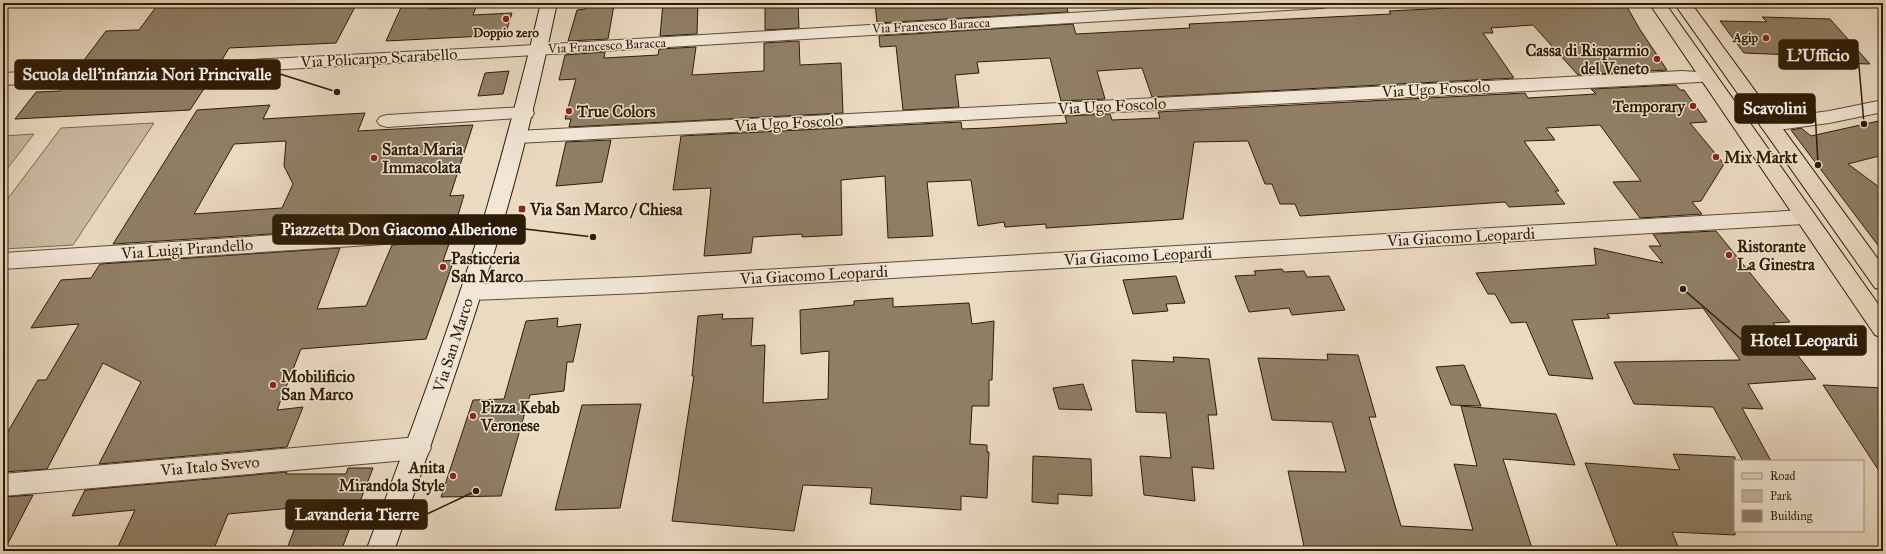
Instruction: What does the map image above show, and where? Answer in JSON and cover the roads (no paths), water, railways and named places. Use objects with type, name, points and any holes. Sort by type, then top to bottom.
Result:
[{"type":"main road","points":[[1657,3],[1883,329]]},
{"type":"main road","points":[[1682,3],[1883,282]]},
{"type":"street","name":"Via San Marco","points":[[380,551],[418,448],[491,229],[525,113],[550,3]]},
{"type":"street","name":"Via Francesco Baracca","points":[[540,50],[1322,3]]},
{"type":"street","name":"Via Policarpo Scarabello","points":[[3,79],[540,50]]},
{"type":"street","name":"Via Ugo Foscolo","points":[[517,137],[1666,77],[1708,77]]},
{"type":"street","points":[[1770,125],[1829,117],[1883,106]]},
{"type":"street","points":[[387,121],[525,113]]},
{"type":"street","name":"Via Giacomo Leopardi","points":[[471,292],[640,285],[1804,217]]},
{"type":"street","name":"Via Luigi Pirandello","points":[[3,261],[491,229]]},
{"type":"street","name":"Via Italo Svevo","points":[[3,485],[418,448]]},
{"type":"place","name":"Doppio zero","points":[[506,19]]},
{"type":"place","name":"Agip","points":[[1766,38]]},
{"type":"place","name":"Cassa di Risparmio del Veneto","points":[[1657,59]]},
{"type":"place","name":"Scuola dell'infanzia Nori Princivalle","points":[[337,92]]},
{"type":"place","name":"Temporary","points":[[1693,106]]},
{"type":"place","name":"True Colors","points":[[569,111]]},
{"type":"place","name":"L'Ufficio","points":[[1864,124]]},
{"type":"place","name":"Mix Markt","points":[[1716,157]]},
{"type":"place","name":"Santa Maria Immacolata","points":[[374,158]]},
{"type":"place","name":"Scavolini","points":[[1818,165]]},
{"type":"place","name":"Via San Marco / Chiesa","points":[[522,209]]},
{"type":"place","name":"Piazzetta Don Giacomo Alberione","points":[[593,237]]},
{"type":"place","name":"Ristorante La Ginestra","points":[[1729,255]]},
{"type":"place","name":"Pasticceria San Marco","points":[[443,267]]},
{"type":"place","name":"Hotel Leopardi","points":[[1683,289]]},
{"type":"place","name":"Mobilificio San Marco","points":[[273,385]]},
{"type":"place","name":"Pizza Kebab Veronese","points":[[473,416]]},
{"type":"place","name":"Anita Mirandola Style","points":[[453,476]]},
{"type":"place","name":"Lavanderia Tierre","points":[[476,491]]}]
